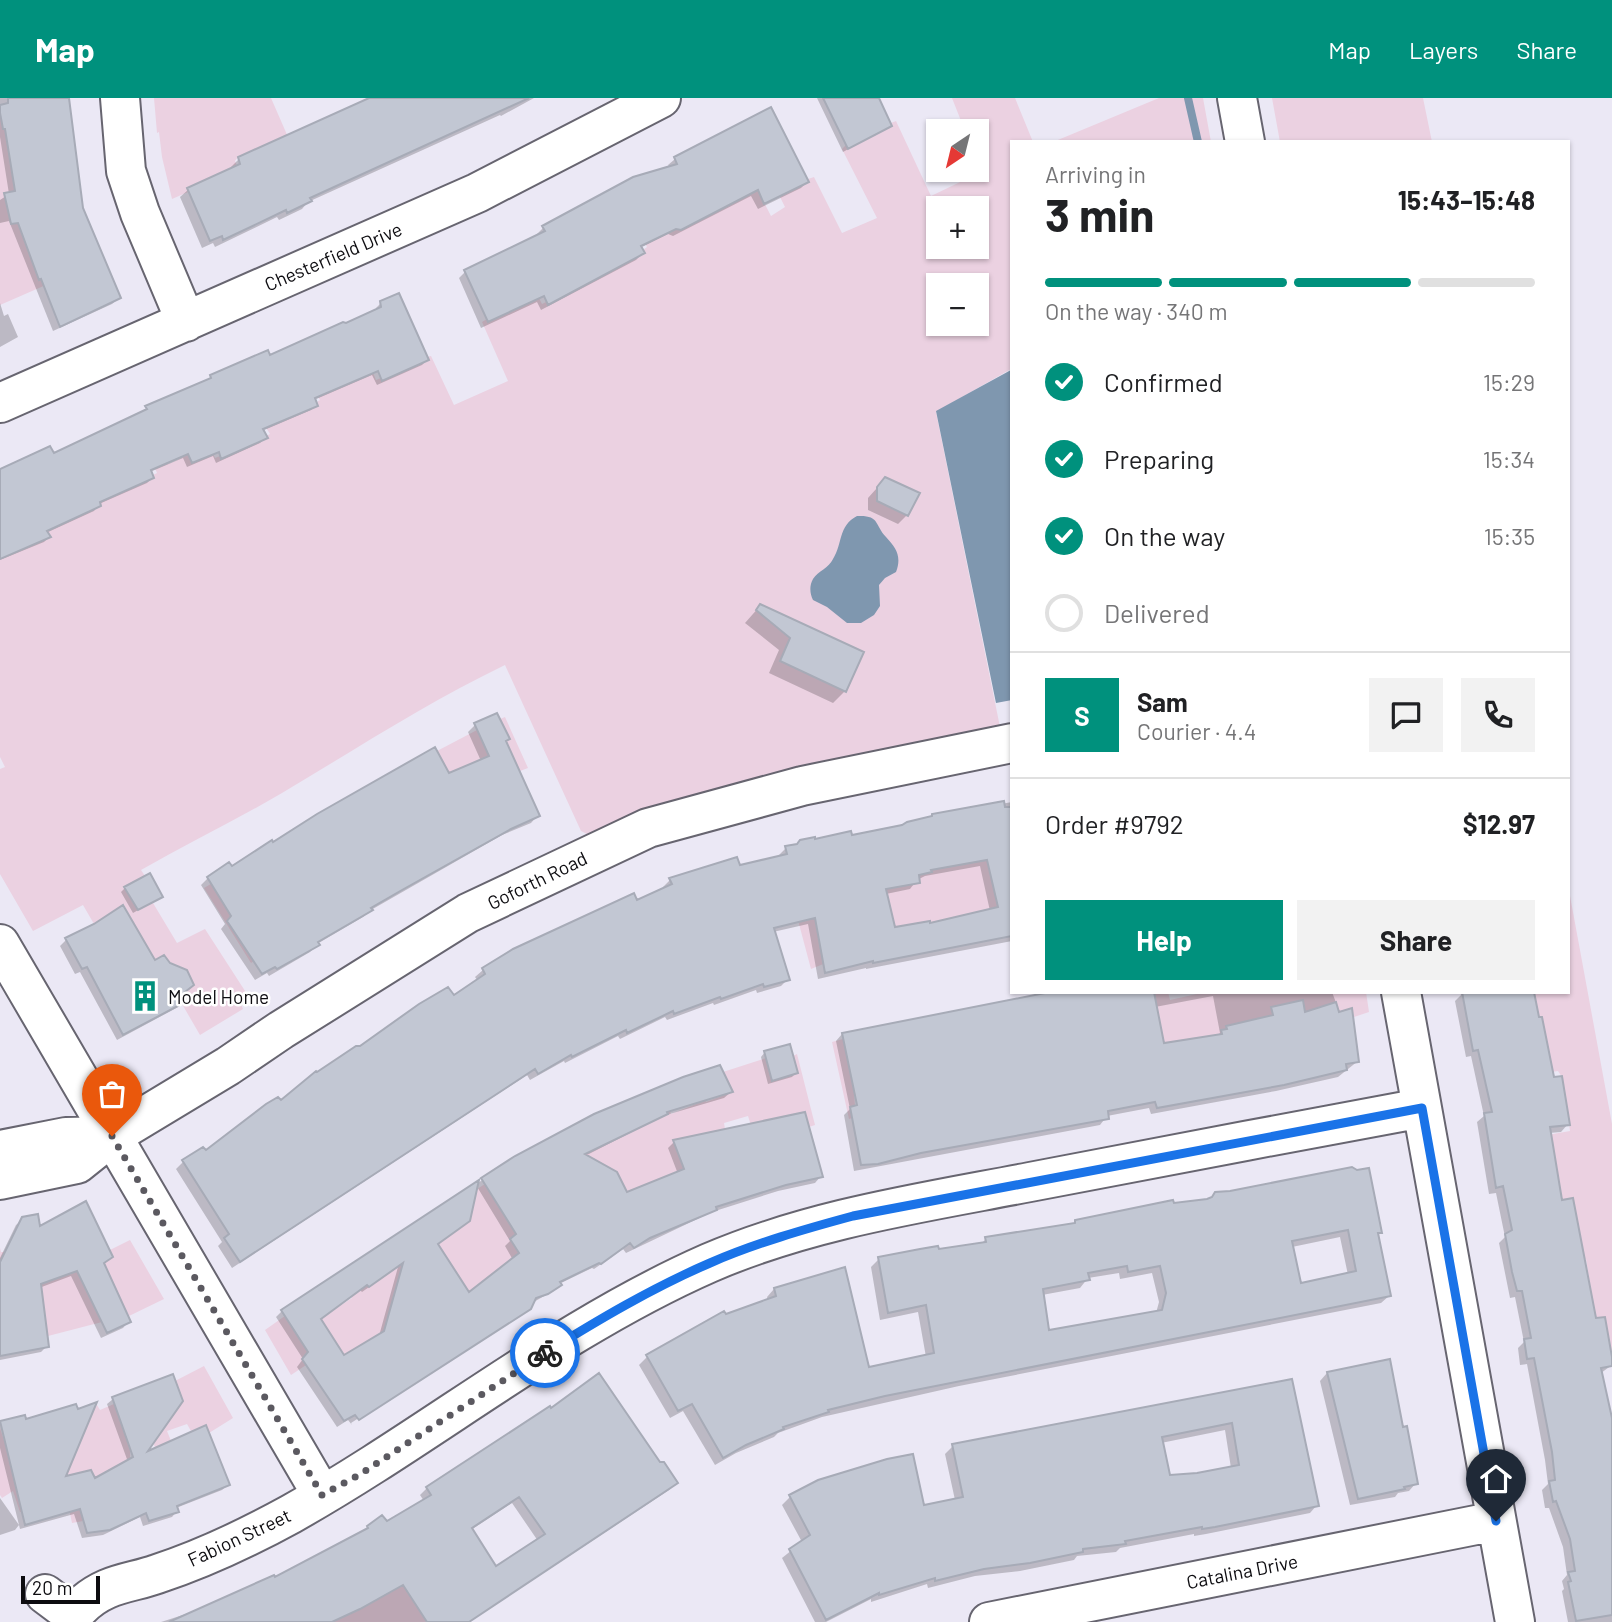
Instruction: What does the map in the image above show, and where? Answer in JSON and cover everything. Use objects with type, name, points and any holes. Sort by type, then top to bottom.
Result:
[{"type":"street","points":[[120,98],[126,171],[145,226],[186,322]]},
{"type":"street","name":"Chesterfield Drive","points":[[0,403],[186,322],[232,299],[477,194],[661,98]]},
{"type":"street","points":[[1237,98],[1245,140]]},
{"type":"street","name":"Goforth Road","points":[[0,1180],[112,1136],[228,1066],[467,913],[648,828],[802,786],[1010,743]]},
{"type":"street","points":[[0,944],[322,1495]]},
{"type":"street","points":[[1401,994],[1515,1622]]},
{"type":"street","name":"Fabion Street","points":[[62,1610],[82,1604],[108,1588],[158,1574],[215,1551],[289,1515],[368,1469],[590,1325],[680,1278],[747,1248],[853,1216],[1422,1108]]},
{"type":"street","name":"Goforth Road","points":[[0,1150],[72,1151]]},
{"type":"street","name":"Catalina Drive","points":[[989,1622],[1496,1521]]},
{"type":"shaded area","points":[[154,98],[271,98],[288,137],[282,137],[238,157],[235,161],[238,169],[232,168],[187,188],[188,192],[172,199],[159,132],[157,133]]},
{"type":"shaded area","points":[[952,98],[1015,98],[1032,140],[1010,140],[1010,370],[936,412],[1000,727],[589,835],[581,831],[505,665],[420,710],[265,803],[141,870],[145,876],[125,886],[138,910],[153,903],[177,943],[205,929],[247,994],[239,999],[243,1009],[200,1035],[182,1004],[188,1000],[185,992],[194,985],[187,970],[180,974],[164,955],[126,975],[142,938],[124,905],[94,924],[83,905],[33,931],[0,874],[0,769],[5,767],[0,757],[0,549],[50,537],[47,531],[51,529],[50,526],[57,527],[101,506],[98,499],[109,498],[154,478],[153,475],[157,473],[154,466],[175,461],[208,441],[215,458],[220,456],[222,459],[267,438],[270,434],[265,426],[318,406],[317,402],[320,400],[317,395],[368,375],[372,370],[376,380],[381,378],[383,381],[428,361],[427,357],[431,356],[454,405],[508,381],[482,322],[487,319],[489,322],[532,302],[538,296],[542,304],[645,254],[643,250],[647,247],[644,241],[676,229],[681,230],[749,195],[756,187],[771,216],[785,207],[780,197],[814,177],[842,233],[877,218],[842,149],[892,126],[891,123],[896,121],[931,196],[960,182],[989,182],[989,119],[960,119]]},
{"type":"shaded area","points":[[1159,98],[1203,98],[1211,140],[1058,140]]},
{"type":"shaded area","points":[[1272,98],[1423,98],[1432,140],[1280,140]]},
{"type":"shaded area","points":[[0,113],[3,129],[66,118],[72,181],[4,195],[10,217],[15,217],[17,223],[63,215],[39,280],[94,264],[0,305]]},
{"type":"shaded area","points":[[505,717],[528,768],[520,771],[508,747],[480,760],[229,911],[230,917],[227,921],[254,961],[251,963],[204,888],[477,730],[487,751],[510,739],[500,719]]},
{"type":"shaded area","points":[[969,819],[1010,906],[935,943],[930,921],[811,969],[783,864],[841,911],[890,907],[876,843],[919,875],[932,871],[927,844]]},
{"type":"shaded area","points":[[1570,896],[1612,1124],[1612,1357],[1595,1318],[1586,1259],[1577,1260],[1581,1248],[1573,1198],[1526,1206],[1560,1188],[1552,1140],[1536,1137],[1570,1131],[1562,1077],[1558,1071],[1499,1081],[1552,1066],[1542,1017],[1486,1027],[1537,1006],[1534,994],[1570,994]]},
{"type":"shaded area","points":[[1145,994],[1168,994],[1170,1000],[1197,994],[1366,994],[1369,1012],[1354,1017],[1352,1008],[1339,1012],[1336,1002],[1310,1050],[1303,1001],[1272,1007],[1273,1015],[1227,1026],[1227,1029],[1221,1030],[1228,1070],[1175,1099],[1163,1039],[854,1093],[855,1106],[850,1107],[852,1118],[849,1119],[832,1042],[843,1039],[848,1063]]},
{"type":"shaded area","points":[[797,1054],[815,1125],[809,1127],[805,1112],[769,1119],[771,1129],[764,1166],[748,1116],[724,1123],[725,1129],[694,1195],[644,1223],[617,1172],[613,1170],[510,1238],[537,1282],[499,1309],[397,1308],[387,1318],[412,1355],[364,1388],[332,1336],[314,1344],[302,1360],[306,1365],[291,1375],[265,1330],[316,1294],[329,1313],[352,1298],[339,1279],[356,1268],[369,1287],[391,1272],[378,1253],[449,1236],[470,1221],[458,1201],[485,1184],[662,1091],[671,1114],[696,1104],[687,1083],[698,1078],[706,1102],[732,1092],[723,1072],[766,1058],[772,1081],[798,1073],[793,1056]]},
{"type":"shaded area","points":[[130,1240],[164,1299],[129,1316],[118,1294],[102,1322],[48,1336],[0,1276],[0,1248],[1,1252],[6,1252],[14,1288],[52,1280],[45,1256],[101,1264],[113,1257],[110,1250]]},
{"type":"shaded area","points":[[204,1366],[233,1418],[209,1433],[206,1425],[191,1431],[187,1424],[167,1431],[192,1493],[187,1496],[189,1501],[177,1506],[153,1442],[130,1451],[130,1459],[109,1472],[95,1477],[91,1470],[74,1474],[71,1478],[83,1521],[72,1523],[68,1504],[20,1512],[13,1491],[2,1498],[0,1495],[0,1428],[7,1450],[60,1441],[84,1433],[78,1411],[97,1405],[100,1410],[114,1404],[123,1426],[180,1404],[183,1401],[175,1381]]},
{"type":"shaded area","points":[[370,1531],[427,1622],[332,1622],[386,1594]]},
{"type":"water","points":[[1010,371],[1010,700],[996,703],[936,411]]},
{"type":"water","points":[[857,516],[870,517],[876,521],[895,549],[898,561],[896,572],[879,585],[880,606],[874,615],[861,623],[847,623],[813,600],[810,587],[815,576],[831,562],[847,525]]},
{"type":"building","points":[[8,98],[69,98],[83,208],[121,298],[60,327],[18,223],[11,224],[4,193],[15,191],[0,113],[0,105],[8,103]]},
{"type":"building","points":[[369,98],[529,98],[310,198],[312,201],[287,213],[286,210],[223,240],[222,236],[210,241],[187,188],[240,164],[238,157]]},
{"type":"building","points":[[823,98],[879,98],[892,126],[848,149]]},
{"type":"building","points":[[771,107],[809,182],[764,204],[758,190],[681,230],[676,229],[641,246],[645,253],[548,305],[544,296],[488,322],[464,270],[545,231],[542,226],[633,177],[677,164],[674,157]]},
{"type":"building","points":[[399,293],[429,360],[382,381],[378,371],[315,398],[318,406],[263,429],[268,438],[221,459],[219,452],[192,463],[188,454],[151,470],[154,478],[100,502],[101,506],[47,531],[51,537],[0,559],[0,469],[50,446],[54,453],[147,409],[145,406],[211,378],[210,375],[268,350],[270,355],[381,307],[380,301]]},
{"type":"building","points":[[885,477],[920,493],[908,516],[877,501],[877,487]]},
{"type":"building","points":[[760,604],[864,652],[846,692],[780,661],[790,638],[756,610]]},
{"type":"building","points":[[497,713],[510,739],[506,741],[540,816],[511,829],[402,890],[318,942],[320,945],[277,969],[275,967],[262,974],[227,921],[231,916],[207,877],[229,862],[232,866],[272,840],[273,842],[435,747],[449,773],[489,756],[474,723]]},
{"type":"building","points":[[1004,801],[1005,807],[1010,807],[1010,936],[873,961],[825,973],[815,918],[774,928],[790,980],[764,987],[763,984],[674,1014],[673,1011],[627,1033],[626,1030],[572,1057],[571,1055],[538,1074],[535,1069],[240,1262],[224,1238],[229,1234],[182,1160],[203,1147],[206,1150],[266,1104],[278,1097],[281,1100],[316,1071],[360,1046],[419,1004],[448,987],[454,995],[485,974],[482,968],[513,949],[634,893],[637,900],[672,884],[669,878],[737,857],[740,865],[787,854],[785,846],[797,844],[800,840],[851,831],[852,835]],"holes":[[[987,860],[998,907],[930,923],[895,927],[886,889],[920,883],[919,875],[932,872],[931,870]]]},
{"type":"building","points":[[150,873],[163,897],[138,910],[124,887]]},
{"type":"building","points":[[123,905],[155,960],[164,955],[170,963],[187,970],[194,985],[185,992],[189,1000],[123,1035],[87,967],[82,969],[65,938],[94,924]]},
{"type":"building","points":[[1040,994],[1154,994],[1164,1043],[1222,1034],[1221,1030],[1227,1029],[1226,1026],[1273,1015],[1271,1007],[1303,1000],[1305,1012],[1336,1002],[1339,1012],[1352,1008],[1359,1062],[1346,1064],[1347,1070],[1284,1085],[1157,1108],[1155,1102],[1108,1111],[1109,1119],[921,1153],[878,1164],[861,1165],[850,1107],[857,1105],[842,1033]]},
{"type":"building","points":[[1462,994],[1534,994],[1539,1017],[1542,1017],[1554,1077],[1562,1076],[1570,1125],[1550,1127],[1562,1200],[1573,1198],[1596,1318],[1605,1317],[1612,1357],[1612,1366],[1601,1368],[1612,1418],[1612,1615],[1576,1621],[1568,1582],[1571,1581],[1568,1572],[1575,1571],[1570,1539],[1556,1501],[1553,1502],[1549,1481],[1555,1480],[1552,1452],[1534,1358],[1527,1359],[1524,1339],[1531,1338],[1522,1291],[1517,1291],[1512,1272],[1505,1234],[1512,1230],[1503,1186],[1496,1188],[1484,1113],[1492,1112],[1478,1050],[1473,1051]]},
{"type":"building","points":[[790,1044],[798,1073],[772,1081],[764,1051]]},
{"type":"building","points":[[720,1065],[733,1092],[667,1112],[668,1114],[585,1154],[617,1172],[627,1192],[684,1169],[673,1140],[805,1112],[823,1177],[786,1185],[716,1207],[717,1210],[650,1238],[634,1248],[630,1243],[601,1264],[560,1282],[562,1285],[536,1298],[531,1309],[359,1420],[355,1415],[344,1421],[302,1359],[308,1352],[281,1310],[479,1180],[470,1221],[438,1244],[469,1292],[519,1253],[510,1239],[516,1234],[481,1178],[515,1156],[594,1114],[683,1077]],"holes":[[[403,1263],[384,1331],[344,1355],[321,1319],[367,1285],[369,1287]]]},
{"type":"building","points":[[1352,1167],[1357,1170],[1369,1168],[1382,1233],[1378,1233],[1391,1296],[885,1396],[828,1410],[829,1412],[783,1427],[784,1429],[723,1458],[692,1404],[678,1411],[646,1355],[724,1311],[726,1314],[776,1296],[774,1288],[845,1267],[869,1367],[934,1353],[926,1305],[888,1313],[878,1257],[938,1246],[939,1249],[986,1242],[985,1237],[1075,1223],[1075,1220],[1173,1200],[1174,1203],[1207,1199],[1215,1192]],"holes":[[[1348,1230],[1356,1271],[1301,1283],[1292,1241]],[[1127,1266],[1128,1272],[1160,1266],[1166,1293],[1162,1310],[1049,1330],[1043,1289],[1090,1280],[1088,1273]]]},
{"type":"building","points":[[86,1201],[113,1257],[104,1263],[131,1322],[107,1333],[77,1271],[41,1284],[49,1347],[0,1356],[0,1262],[22,1217],[38,1214],[40,1226]]},
{"type":"building","points":[[1390,1359],[1403,1427],[1407,1426],[1418,1484],[1358,1499],[1327,1372]]},
{"type":"building","points":[[599,1373],[660,1462],[664,1462],[678,1483],[469,1622],[427,1622],[403,1585],[332,1622],[169,1622],[274,1575],[275,1577],[368,1528],[367,1526],[382,1515],[387,1521],[431,1495],[426,1487],[550,1406],[551,1408]],"holes":[[[519,1497],[545,1534],[496,1566],[472,1528]]]},
{"type":"building","points":[[173,1374],[183,1401],[148,1451],[206,1425],[230,1485],[177,1506],[179,1512],[149,1521],[146,1513],[110,1530],[87,1533],[80,1509],[25,1525],[0,1421],[25,1415],[26,1419],[76,1404],[78,1409],[97,1402],[66,1476],[91,1470],[95,1478],[133,1457],[112,1397]]},
{"type":"building","points":[[1292,1379],[1319,1506],[1215,1527],[1125,1541],[1126,1544],[1083,1549],[1083,1552],[984,1569],[935,1581],[935,1578],[879,1593],[826,1620],[789,1549],[810,1535],[789,1495],[818,1480],[913,1454],[924,1505],[963,1497],[952,1444]],"holes":[[[1232,1423],[1239,1465],[1170,1475],[1162,1437]]]},
{"type":"waterway","points":[[1188,98],[1198,140]]},
{"type":"way so far","points":[[112,1136],[322,1495],[359,1475],[545,1353]]},
{"type":"place","name":"Model Home","points":[[145,996]]},
{"type":"route","points":[[545,1353],[630,1302],[709,1264],[747,1248],[853,1216],[1422,1108],[1496,1521]]}]
